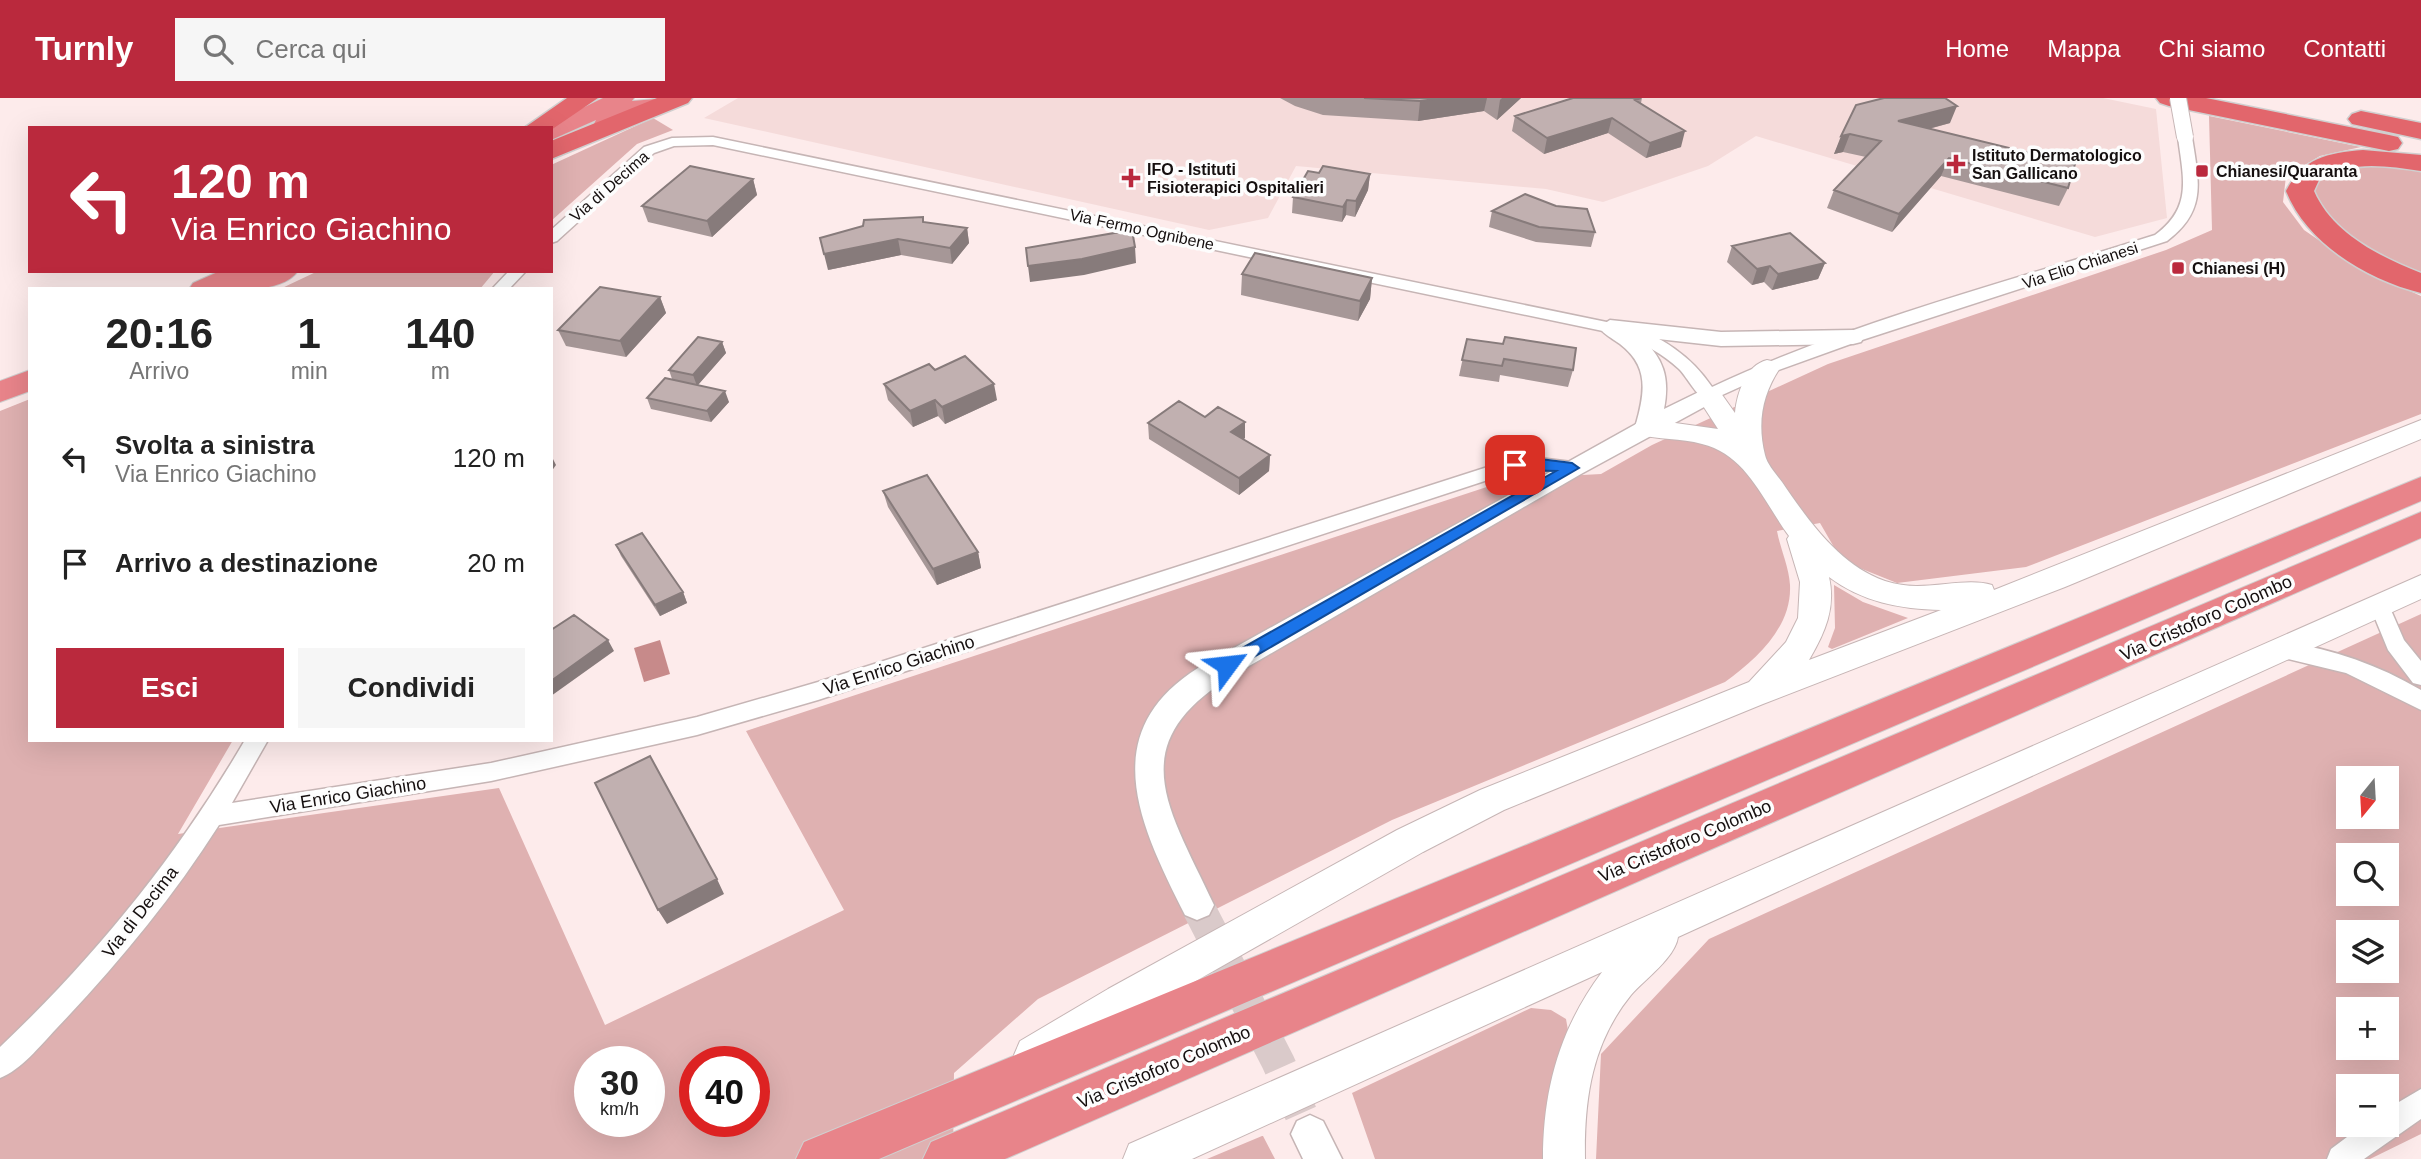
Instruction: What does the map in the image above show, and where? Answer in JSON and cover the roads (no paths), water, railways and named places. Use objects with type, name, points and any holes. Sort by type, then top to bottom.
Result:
[{"type":"highway","points":[[540,126],[585,98]]},
{"type":"highway","points":[[553,132],[622,98]]},
{"type":"highway","points":[[553,149],[656,98]]},
{"type":"highway","points":[[553,149],[679,98]]},
{"type":"highway","points":[[2169,98],[2421,150]]},
{"type":"highway","points":[[2256,98],[2421,131]]},
{"type":"highway","points":[[2343,98],[2421,111]]},
{"type":"highway","points":[[2421,163],[2370,158],[2340,160],[2308,175],[2300,191],[2313,216],[2337,238],[2373,262],[2421,284]]},
{"type":"highway","points":[[209,287],[240,273]]},
{"type":"highway","points":[[248,287],[279,273]]},
{"type":"highway","points":[[0,374],[28,362]]},
{"type":"highway","points":[[0,393],[28,381]]},
{"type":"highway","name":"Via Cristoforo Colombo","points":[[821,1159],[2421,488]]},
{"type":"highway","name":"Via Cristoforo Colombo","points":[[948,1159],[2421,524]]},
{"type":"main road","points":[[1751,457],[1748,403],[1754,383],[1767,368]]},
{"type":"main road","points":[[1709,395],[1799,531],[1841,572],[1878,590],[1901,597],[1954,597],[2054,579]]},
{"type":"main road","points":[[1647,428],[1711,436],[1737,447],[1751,457]]},
{"type":"main road","name":"Via Cristoforo Colombo","points":[[969,1097],[1122,1002],[1410,841],[1492,800],[1751,695],[2054,579],[2421,429]]},
{"type":"main road","points":[[1751,695],[1794,656],[1813,627],[1818,588],[1799,531]]},
{"type":"main road","points":[[1144,1159],[2421,586]]},
{"type":"main road","points":[[1564,1159],[1567,1088],[1575,1056],[1589,1025],[1630,966],[1686,917]]},
{"type":"street","name":"Via Elio Chianesi","points":[[1709,395],[1767,368],[1853,337],[2109,256],[2169,233],[2181,224],[2190,203],[2185,137],[2178,98]]},
{"type":"street","name":"Via di Decima","points":[[553,236],[643,154],[672,142]]},
{"type":"street","name":"Via Fermo Ognibene","points":[[672,142],[720,142],[1610,327],[1642,336],[1657,344],[1699,380],[1709,395]]},
{"type":"street","points":[[502,287],[516,273]]},
{"type":"street","points":[[1610,327],[1721,339],[1853,337]]},
{"type":"street","points":[[1610,327],[1636,345],[1656,369],[1657,393],[1647,428]]},
{"type":"street","points":[[1197,905],[1171,852],[1147,787],[1146,768],[1153,740],[1169,709],[1187,691],[1227,665],[1572,468],[1709,395]]},
{"type":"street","name":"Via Enrico Giachino","points":[[211,816],[491,772],[658,736],[818,691],[1507,467],[1531,463],[1572,468]]},
{"type":"street","points":[[2380,606],[2395,644],[2421,677]]},
{"type":"street","points":[[2280,649],[2320,655],[2359,667],[2421,701]]},
{"type":"street","name":"Via di Decima","points":[[0,1065],[65,1002],[102,961],[211,816],[256,742]]},
{"type":"street","points":[[2399,1117],[2421,1103]]},
{"type":"street","points":[[2341,1159],[2371,1137]]},
{"type":"tunnel","points":[[1197,905],[1278,1062],[1310,1134]]},
{"type":"place","name":"Istituto Dermatologico San Gallicano","points":[[1956,164]]},
{"type":"place","name":"Chianesi/Quaranta","points":[[2202,171]]},
{"type":"place","name":"IFO - Istituti Fisioterapici Ospitalieri","points":[[1131,178]]},
{"type":"place","name":"Chianesi (H)","points":[[2178,268]]}]
